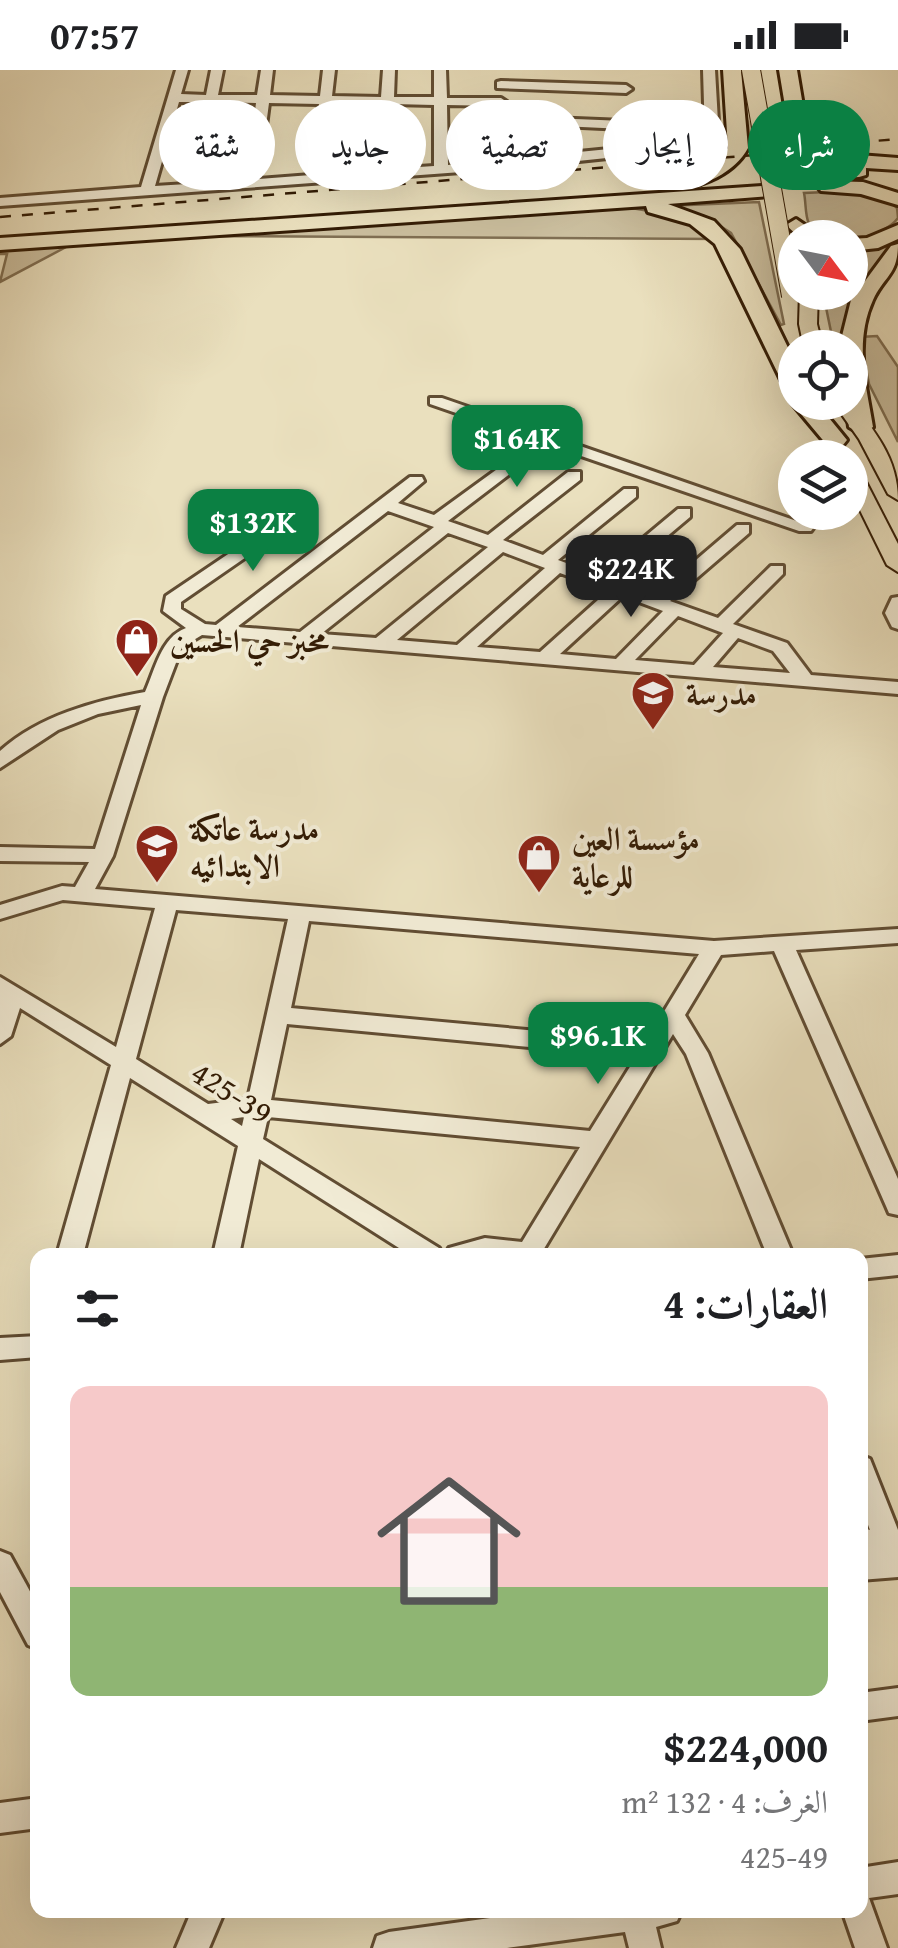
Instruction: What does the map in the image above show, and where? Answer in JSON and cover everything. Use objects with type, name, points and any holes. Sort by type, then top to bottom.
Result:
[{"type":"highway","points":[[728,161],[735,157],[738,148],[732,70]]},
{"type":"highway","points":[[788,70],[797,124],[806,144],[844,160],[898,166]]},
{"type":"highway","points":[[870,171],[898,166]]},
{"type":"highway","points":[[870,182],[898,179]]},
{"type":"highway","points":[[728,186],[761,186],[728,189]]},
{"type":"highway","points":[[0,234],[604,190]]},
{"type":"highway","points":[[0,244],[718,190]]},
{"type":"highway","points":[[869,190],[898,199]]},
{"type":"highway","points":[[556,205],[652,207],[685,214],[711,226],[730,248],[778,350]]},
{"type":"highway","points":[[868,243],[898,231]]},
{"type":"highway","points":[[855,330],[862,300],[898,250]]},
{"type":"highway","points":[[817,420],[834,440]]},
{"type":"highway","points":[[860,420],[861,428]]},
{"type":"main road","points":[[751,70],[786,220]]},
{"type":"main road","points":[[768,70],[800,220]]},
{"type":"main road","points":[[855,420],[898,494]]},
{"type":"main road","points":[[839,440],[861,428]]},
{"type":"main road","points":[[868,506],[898,565]]},
{"type":"street","points":[[147,191],[182,70]]},
{"type":"street","points":[[211,98],[217,70]]},
{"type":"street","points":[[263,99],[268,70]]},
{"type":"street","points":[[177,98],[326,100],[329,70]]},
{"type":"street","points":[[388,100],[389,70]]},
{"type":"street","points":[[440,70],[441,170]]},
{"type":"street","points":[[625,100],[626,70]]},
{"type":"street","points":[[709,70],[709,100]]},
{"type":"street","points":[[501,77],[626,89]]},
{"type":"street","points":[[426,101],[446,101]]},
{"type":"street","points":[[426,171],[446,168]]},
{"type":"street","points":[[0,202],[163,190]]},
{"type":"street","points":[[436,401],[778,518]]},
{"type":"street","points":[[306,636],[518,460]]},
{"type":"street","points":[[382,643],[574,476]]},
{"type":"street","points":[[222,629],[416,481]]},
{"type":"street","points":[[462,650],[630,493]]},
{"type":"street","points":[[386,504],[780,647],[806,681]]},
{"type":"street","points":[[546,657],[684,513]]},
{"type":"street","points":[[200,629],[172,611],[172,600],[292,518]]},
{"type":"street","points":[[620,664],[667,606],[743,529]]},
{"type":"street","points":[[698,672],[728,628],[777,570]]},
{"type":"street","points":[[898,602],[894,613],[898,623]]},
{"type":"street","points":[[82,894],[102,856],[174,645],[184,635],[200,629],[898,688]]},
{"type":"street","points":[[862,683],[898,677]]},
{"type":"street","points":[[0,762],[24,741],[97,709],[153,698]]},
{"type":"street","points":[[0,854],[102,856]]},
{"type":"street","points":[[0,912],[46,895],[82,894],[714,948],[898,936]]},
{"type":"street","points":[[72,1248],[167,903]]},
{"type":"street","points":[[228,1248],[300,914]]},
{"type":"street","points":[[783,946],[898,1206]]},
{"type":"street","points":[[533,1248],[714,948]]},
{"type":"street","points":[[0,1036],[7,989]]},
{"type":"street","name":"425-39","points":[[7,989],[419,1248]]},
{"type":"street","points":[[673,1015],[697,1052],[777,1248]]},
{"type":"street","points":[[277,1016],[652,1050]]},
{"type":"street","points":[[204,1113],[257,1107],[597,1140]]},
{"type":"street","points":[[868,1268],[898,1265]]},
{"type":"street","points":[[0,1349],[30,1347]]},
{"type":"street","points":[[868,1487],[897,1563]]},
{"type":"street","points":[[868,1544],[897,1563]]},
{"type":"street","points":[[868,1566],[897,1563]]},
{"type":"street","points":[[0,1564],[30,1621]]},
{"type":"street","points":[[868,1706],[898,1702]]},
{"type":"street","points":[[0,1818],[30,1814]]},
{"type":"street","points":[[868,1883],[898,1878]]},
{"type":"street","points":[[192,1948],[205,1918]]},
{"type":"street","points":[[407,1947],[610,1918]]},
{"type":"street","points":[[645,1948],[651,1918]]},
{"type":"street","points":[[861,1918],[871,1948]]},
{"type":"shaded area","points":[[850,191],[891,202],[897,208],[898,218],[868,237],[868,220],[808,220],[804,193]]},
{"type":"shaded area","points":[[759,202],[778,310],[784,324],[781,325],[731,233],[704,216],[665,206]]},
{"type":"shaded area","points":[[625,207],[680,216],[715,239],[196,236],[68,246],[0,282],[7,254],[0,254],[0,248]]},
{"type":"shaded area","points":[[898,238],[898,243],[868,278],[868,248]]},
{"type":"shaded area","points":[[827,310],[850,310],[845,330],[831,330]]},
{"type":"shaded area","points":[[877,336],[898,367],[898,442],[869,384],[868,337]]},
{"type":"tunnel","points":[[736,123],[748,131]]},
{"type":"railway","points":[[870,141],[898,139]]},
{"type":"railway","points":[[0,217],[748,156]]},
{"type":"place","name":"مخبز حي الحسين","points":[[137,678]]},
{"type":"place","name":"مدرسة","points":[[653,731]]},
{"type":"place","name":"مدرسة عاتكة الابتدائيه","points":[[157,884]]},
{"type":"place","name":"مؤسسة العين للرعاية","points":[[539,894]]}]
